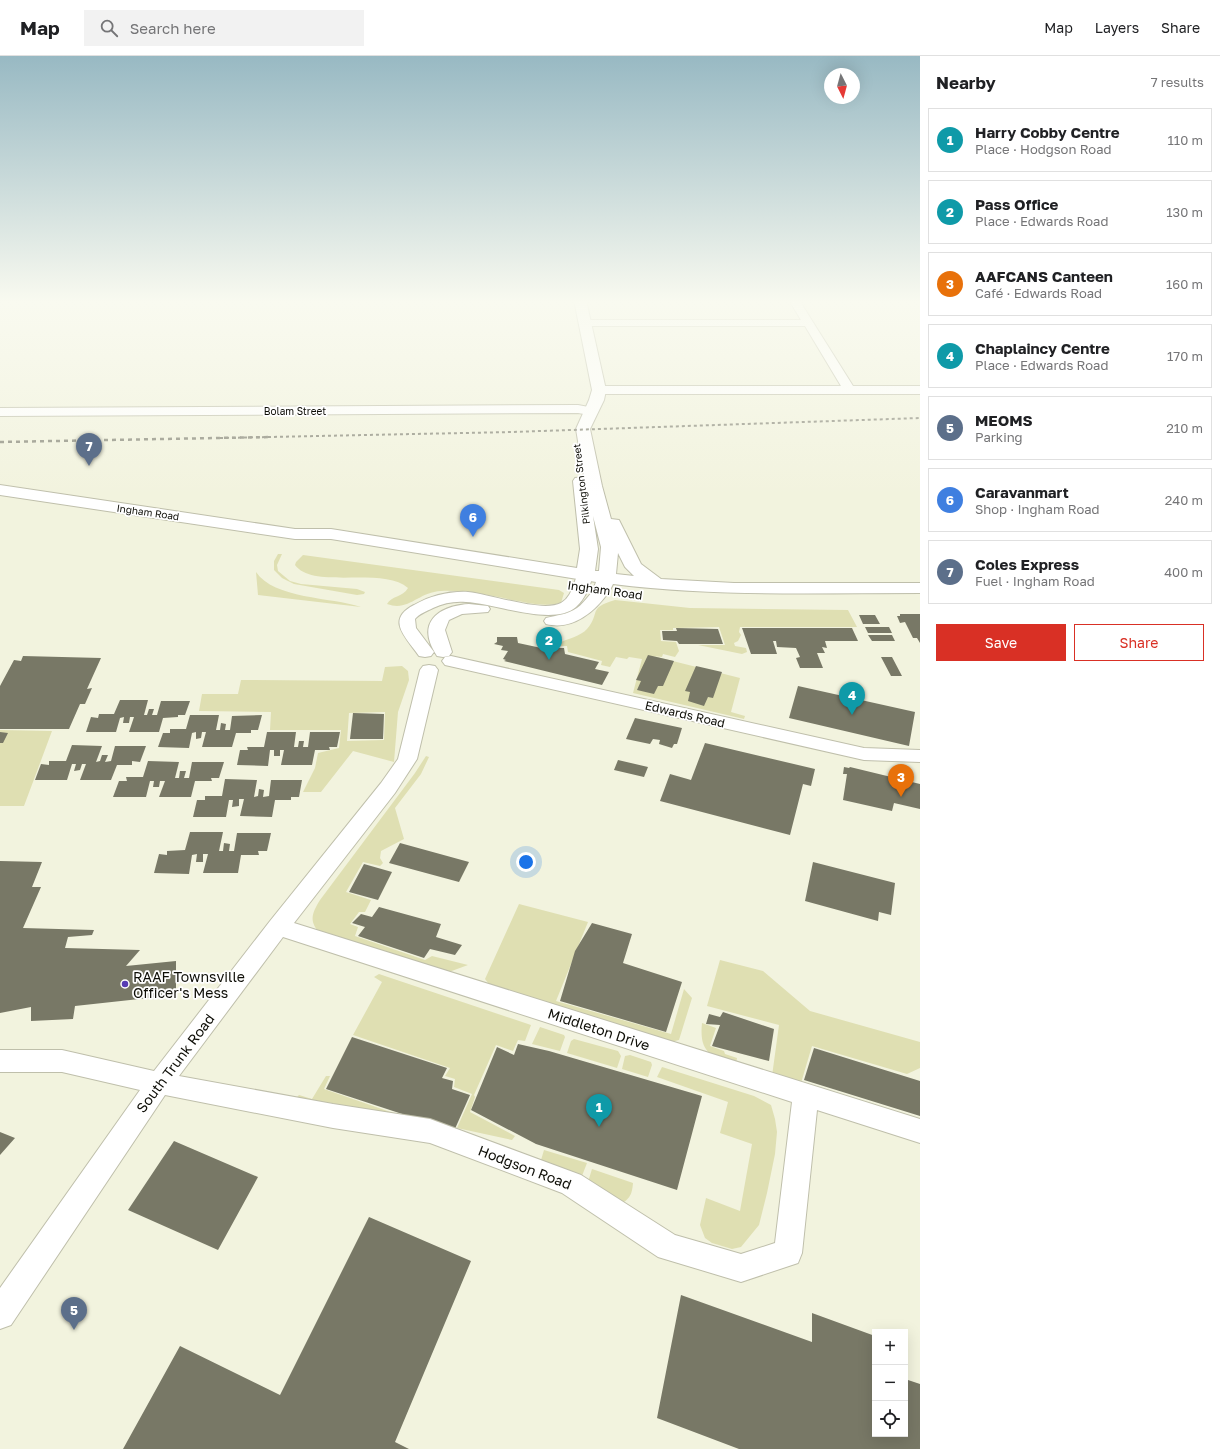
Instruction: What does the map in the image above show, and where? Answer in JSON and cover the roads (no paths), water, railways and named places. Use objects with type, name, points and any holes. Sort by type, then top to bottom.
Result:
[{"type":"main road","points":[[594,365],[599,390]]},
{"type":"main road","name":"Pilkington Street","points":[[583,581],[589,549],[575,430],[584,410],[598,398],[599,390]]},
{"type":"main road","name":"Pilkington Street","points":[[584,410],[585,421],[583,430],[594,486],[610,547],[610,564],[604,584]]},
{"type":"main road","points":[[594,486],[634,567],[640,574],[656,584]]},
{"type":"main road","name":"Ingham Road","points":[[0,490],[295,534],[331,534],[521,565],[583,581]]},
{"type":"main road","name":"Ingham Road","points":[[295,534],[313,542],[376,555],[604,584],[660,598],[697,600],[920,601]]},
{"type":"main road","points":[[521,565],[562,563],[577,557],[589,549]]},
{"type":"main road","name":"Ingham Road","points":[[604,584],[656,584],[727,588],[920,588]]},
{"type":"street","points":[[834,365],[850,390]]},
{"type":"street","points":[[599,390],[920,390]]},
{"type":"street","name":"Bolam Street","points":[[0,412],[584,410]]},
{"type":"street","points":[[427,661],[408,628],[407,619],[410,614],[429,604],[445,599],[467,597],[544,610],[554,610],[568,605],[573,601],[583,581]]},
{"type":"street","points":[[447,657],[438,638],[437,626],[441,619],[452,612],[465,608],[478,609],[547,621],[559,621],[581,614],[589,608],[604,584]]},
{"type":"street","name":"Edwards Road","points":[[427,661],[431,650],[447,657],[864,754],[920,756]]},
{"type":"street","name":"South Trunk Road","points":[[0,1314],[159,1083],[388,788],[407,759],[427,661]]},
{"type":"street","name":"Middleton Drive","points":[[278,928],[920,1131]]},
{"type":"street","points":[[0,1061],[62,1062],[159,1083]]},
{"type":"street","name":"Hodgson Road","points":[[159,1083],[333,1116],[430,1131],[571,1184],[668,1247],[741,1268],[788,1254],[806,1095]]},
{"type":"railway","points":[[248,437],[512,432],[920,418]]},
{"type":"railway","points":[[0,442],[248,437]]},
{"type":"railway","points":[[220,438],[248,437]]},
{"type":"railway","points":[[248,437],[271,437]]},
{"type":"place","name":"Coles Express","points":[[89,466]]},
{"type":"place","name":"Caravanmart","points":[[473,537]]},
{"type":"place","name":"Pass Office","points":[[549,660]]},
{"type":"place","name":"Chaplaincy Centre","points":[[852,715]]},
{"type":"place","name":"AAFCANS Canteen","points":[[901,797]]},
{"type":"place","name":"RAAF Townsville Officer's Mess","points":[[125,984]]},
{"type":"place","name":"Harry Cobby Centre","points":[[599,1127]]},
{"type":"place","name":"MEOMS","points":[[74,1330]]}]
